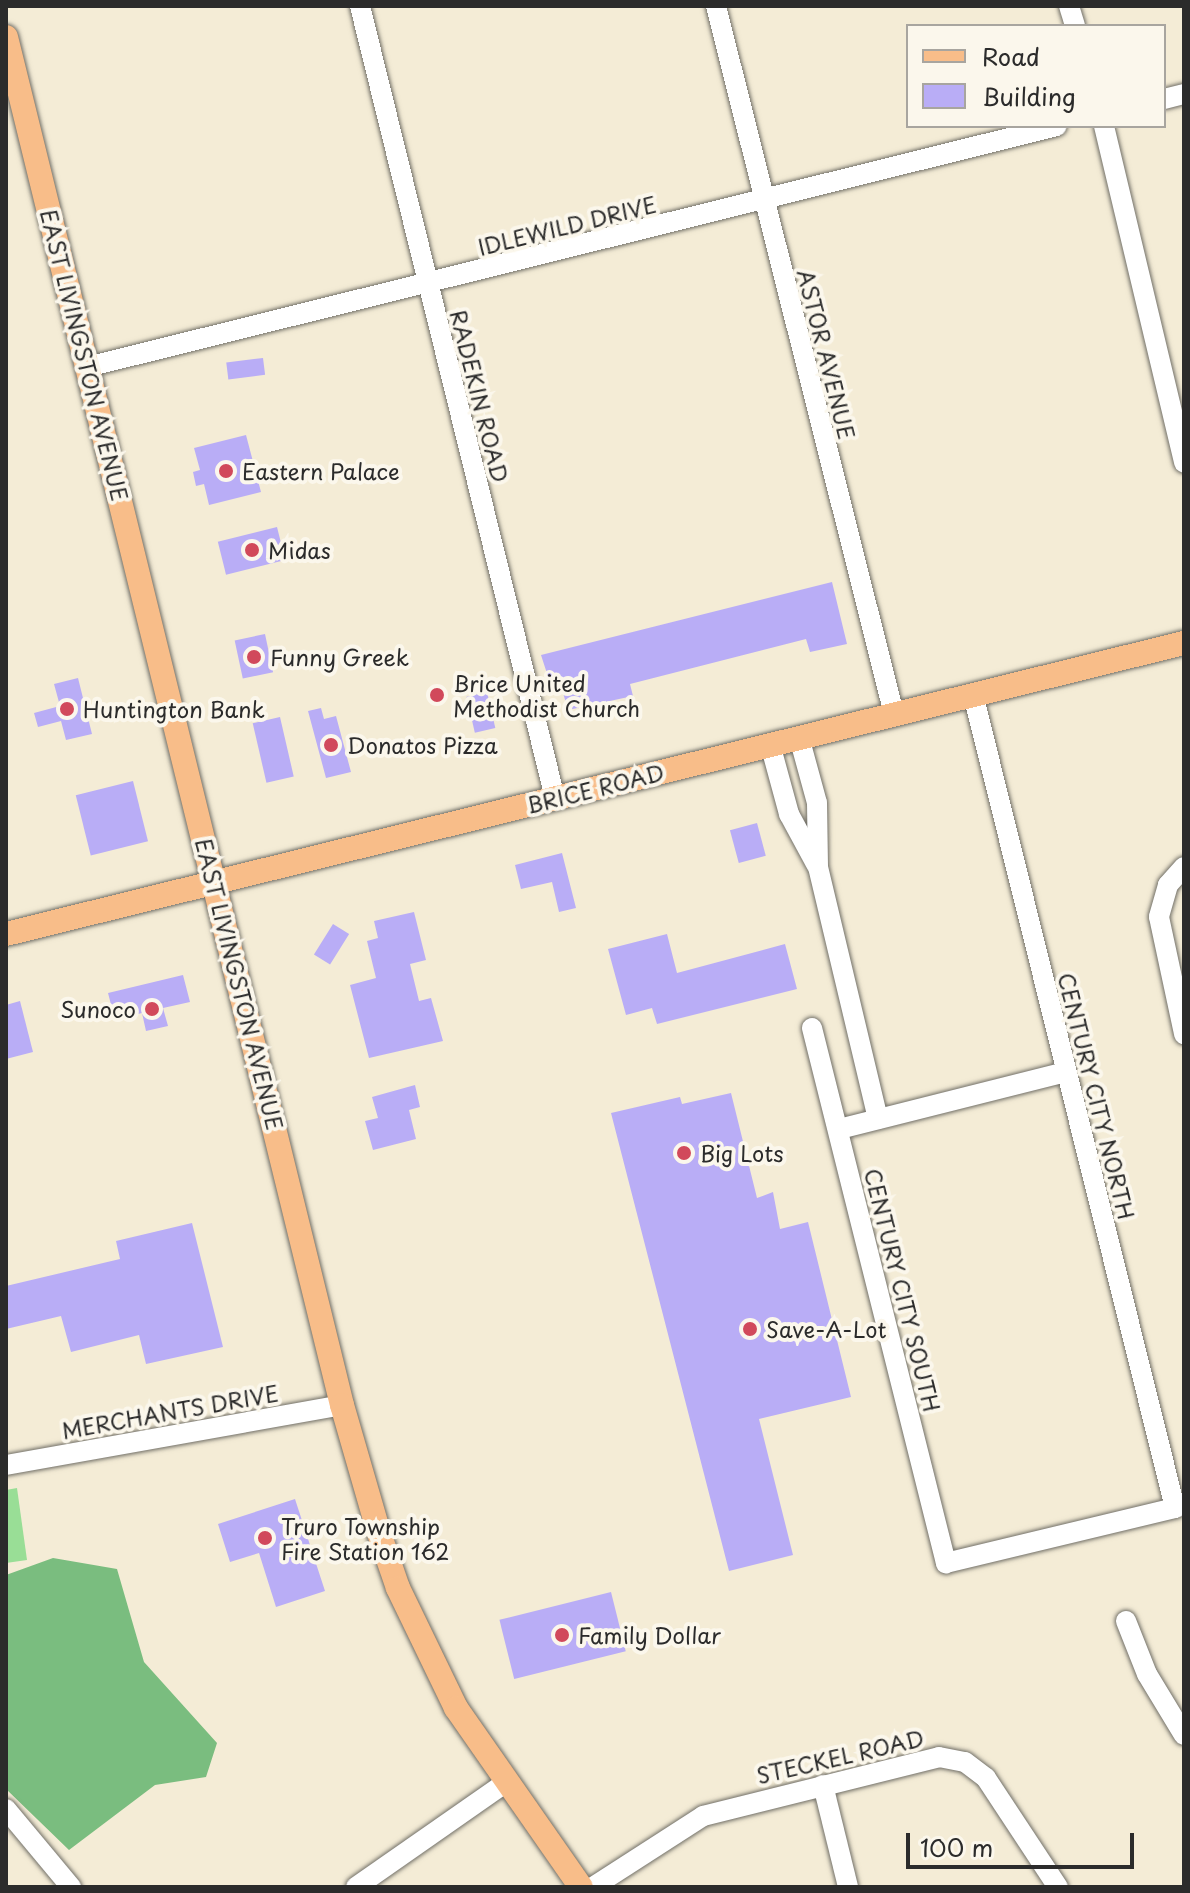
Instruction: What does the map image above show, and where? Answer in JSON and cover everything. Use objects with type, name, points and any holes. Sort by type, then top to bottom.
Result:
[{"type":"main road","name":"EAST LIVINGSTON AVENUE","points":[[6,37],[342,1405],[398,1588],[456,1708],[505,1783],[581,1887]]},
{"type":"main road","name":"BRICE ROAD","points":[[6,934],[1184,643]]},
{"type":"street","name":"RADEKIN ROAD","points":[[360,6],[555,798]]},
{"type":"street","name":"ASTOR AVENUE","points":[[716,6],[894,714]]},
{"type":"street","name":"IDLEWILD DRIVE","points":[[87,367],[1049,128]]},
{"type":"street","points":[[1104,128],[1184,463]]},
{"type":"street","name":"CENTURY CITY NORTH","points":[[946,1563],[1175,1508],[973,694]]},
{"type":"street","points":[[799,737],[817,803],[818,867],[878,1119]]},
{"type":"street","points":[[770,744],[789,814],[818,867]]},
{"type":"street","points":[[1184,867],[1168,885],[1159,917],[1184,1034]]},
{"type":"street","name":"CENTURY CITY SOUTH","points":[[812,1028],[946,1563]]},
{"type":"street","points":[[839,1129],[1066,1072]]},
{"type":"street","name":"MERCHANTS DRIVE","points":[[6,1465],[342,1405]]},
{"type":"street","points":[[1126,1621],[1147,1674],[1184,1735]]},
{"type":"street","name":"STECKEL ROAD","points":[[593,1887],[703,1816],[926,1758],[965,1762],[994,1788],[1058,1887]]},
{"type":"street","points":[[356,1887],[505,1783]]},
{"type":"street","points":[[823,1785],[848,1887]]},
{"type":"street","points":[[6,1809],[71,1887]]},
{"type":"green space","points":[[17,1488],[27,1560],[6,1563],[6,1490]]},
{"type":"green space","points":[[53,1558],[117,1569],[144,1662],[217,1743],[206,1777],[155,1785],[69,1850],[6,1789],[6,1575]]},
{"type":"building","points":[[263,358],[265,375],[228,379],[226,363]]},
{"type":"building","name":"Eastern Palace","points":[[246,435],[261,492],[209,505],[204,484],[196,486],[193,472],[200,470],[194,448]]},
{"type":"building","name":"Midas","points":[[277,527],[285,560],[226,575],[218,542]]},
{"type":"building","points":[[832,582],[847,644],[810,652],[806,639],[630,684],[633,696],[568,710],[561,686],[552,689],[541,655]]},
{"type":"building","name":"Funny Greek","points":[[265,634],[273,672],[243,679],[235,640]]},
{"type":"building","name":"Huntington Bank","points":[[78,678],[92,734],[66,740],[61,721],[38,727],[34,713],[60,706],[54,684]]},
{"type":"building","points":[[487,692],[495,728],[475,733],[467,697]]},
{"type":"building","name":"Donatos Pizza","points":[[321,708],[324,719],[336,716],[351,772],[326,778],[308,711]]},
{"type":"building","points":[[280,717],[294,776],[266,783],[253,723]]},
{"type":"building","points":[[133,781],[148,841],[91,855],[76,795]]},
{"type":"building","points":[[757,823],[766,856],[739,863],[730,830]]},
{"type":"building","points":[[562,853],[576,908],[559,912],[552,882],[521,889],[515,865]]},
{"type":"building","points":[[414,912],[426,960],[410,964],[419,1001],[431,998],[443,1041],[369,1058],[350,985],[376,978],[367,941],[378,938],[374,921]]},
{"type":"building","points":[[333,924],[349,934],[330,965],[314,955]]},
{"type":"building","points":[[667,934],[677,973],[785,944],[797,989],[657,1024],[652,1008],[626,1015],[608,949]]},
{"type":"building","name":"Sunoco","points":[[183,975],[190,1002],[163,1008],[168,1026],[146,1031],[142,1013],[115,1020],[108,993]]},
{"type":"building","points":[[20,1001],[33,1052],[6,1059],[6,1005]]},
{"type":"building","points":[[415,1085],[420,1107],[409,1110],[416,1139],[373,1150],[365,1121],[378,1118],[372,1097]]},
{"type":"building","points":[[731,1093],[757,1198],[773,1192],[780,1229],[808,1222],[851,1397],[759,1419],[793,1555],[729,1571],[611,1113],[680,1097],[682,1104]]},
{"type":"building","points":[[192,1223],[223,1347],[146,1364],[139,1335],[71,1352],[61,1316],[6,1329],[6,1286],[120,1259],[116,1241]]},
{"type":"building","name":"Truro Township Fire Station 162","points":[[295,1499],[325,1591],[276,1607],[259,1553],[230,1562],[218,1524]]},
{"type":"building","name":"Family Dollar","points":[[611,1592],[626,1651],[514,1679],[499,1620]]},
{"type":"place","name":"Eastern Palace","points":[[226,471]]},
{"type":"place","name":"Midas","points":[[252,550]]},
{"type":"place","name":"Funny Greek","points":[[254,657]]},
{"type":"place","name":"Brice United Methodist Church","points":[[437,695]]},
{"type":"place","name":"Huntington Bank","points":[[67,709]]},
{"type":"place","name":"Donatos Pizza","points":[[331,745]]},
{"type":"place","name":"Sunoco","points":[[152,1009]]},
{"type":"place","name":"Big Lots","points":[[684,1153]]},
{"type":"place","name":"Save-A-Lot","points":[[750,1329]]},
{"type":"place","name":"Truro Township Fire Station 162","points":[[265,1538]]},
{"type":"place","name":"Family Dollar","points":[[562,1635]]}]
